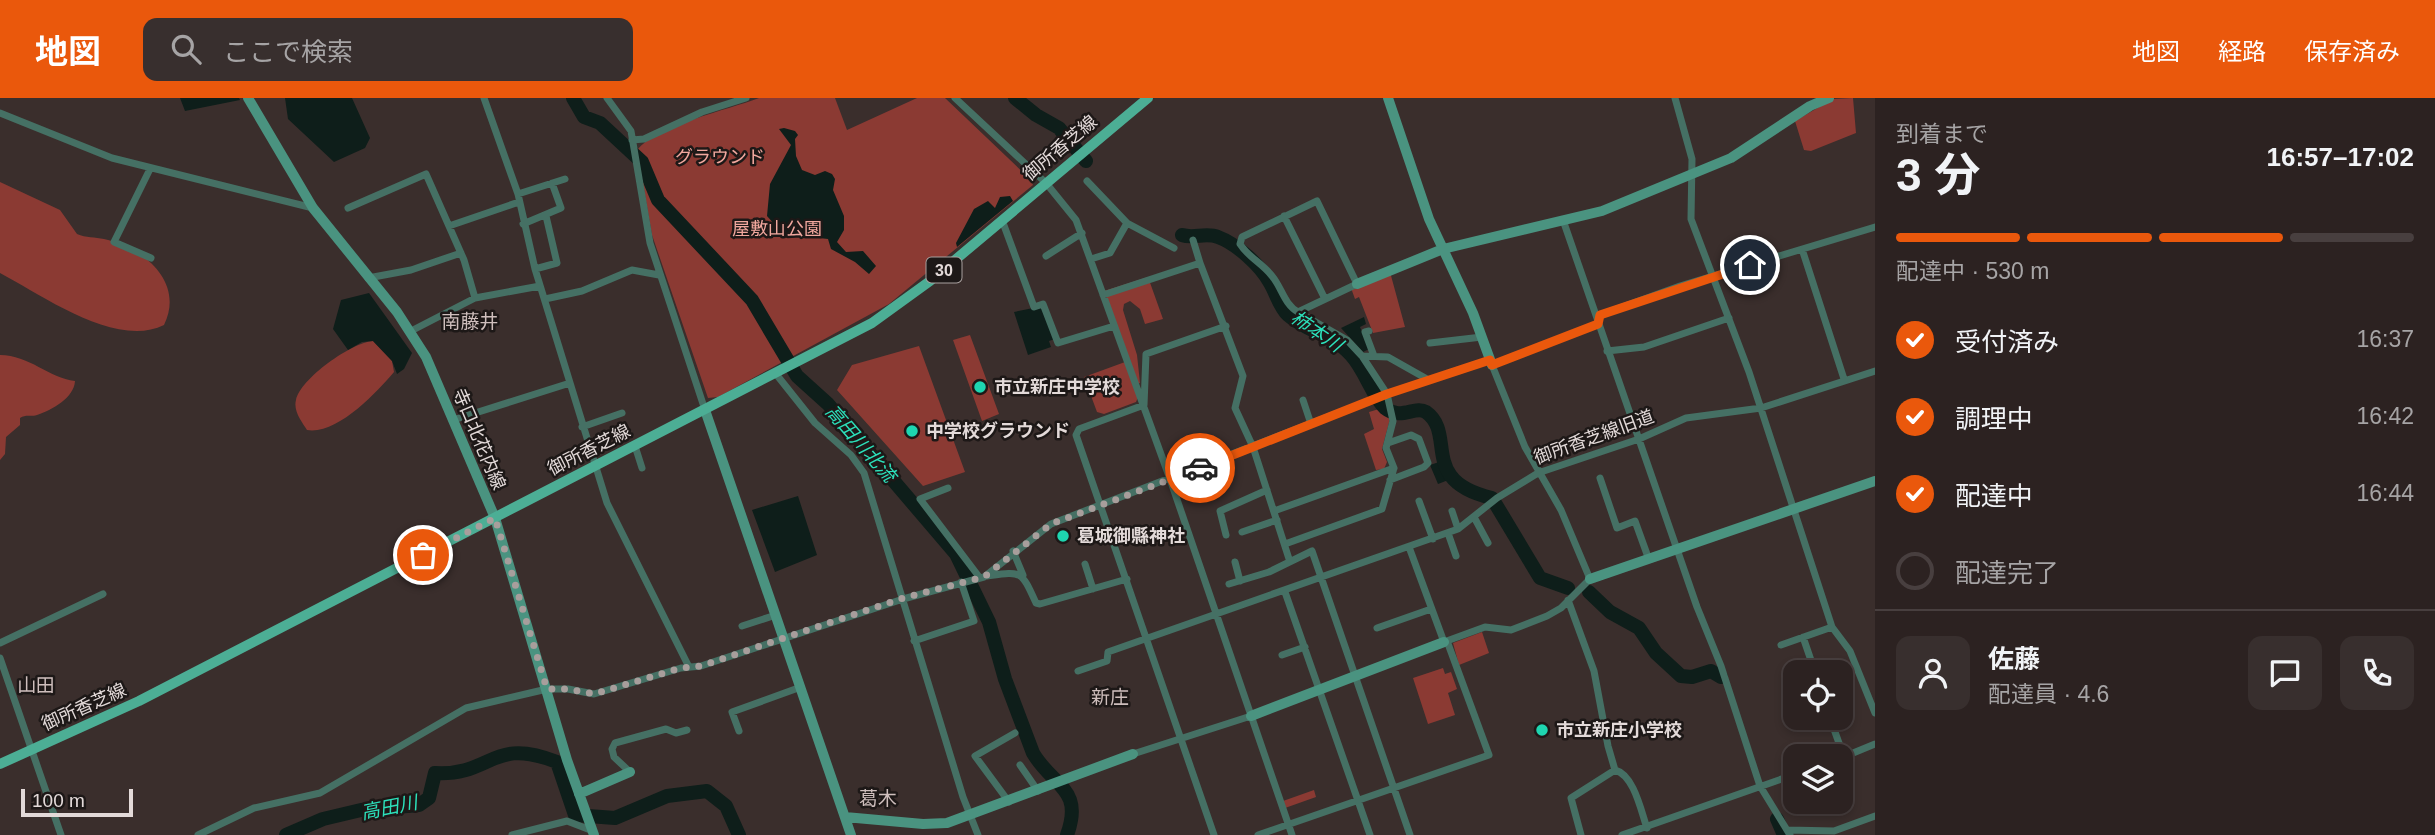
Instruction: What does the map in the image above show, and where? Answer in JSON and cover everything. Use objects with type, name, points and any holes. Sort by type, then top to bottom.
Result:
[{"type":"main road","name":"御所香芝線","points":[[0,764],[139,701],[786,369],[890,312],[1148,98]]},
{"type":"street","name":"寺口北花内線","points":[[247,98],[313,208],[411,331],[426,357],[495,518],[592,829]]},
{"type":"street","points":[[484,98],[519,198],[534,269],[595,467],[612,513],[689,667]]},
{"type":"street","points":[[607,98],[631,131],[634,161],[659,275],[851,835]]},
{"type":"street","points":[[632,140],[644,139],[702,112],[746,98]]},
{"type":"street","points":[[955,98],[1046,183],[1071,212],[1082,233],[1292,835]]},
{"type":"street","points":[[1388,98],[1423,203],[1538,473],[1561,510],[1590,579]]},
{"type":"street","points":[[1675,98],[1692,159],[1691,219],[1761,408],[1791,509],[1832,627],[1850,651],[1875,713]]},
{"type":"street","points":[[1298,312],[1357,284],[1443,249],[1602,211],[1731,158],[1810,106],[1829,98]]},
{"type":"street","points":[[0,113],[112,158],[313,208]]},
{"type":"street","points":[[150,169],[114,242],[150,258]]},
{"type":"street","points":[[348,208],[426,174],[461,253],[475,298]]},
{"type":"street","points":[[449,226],[565,179]]},
{"type":"street","points":[[1087,181],[1127,223],[1174,248]]},
{"type":"street","points":[[523,224],[561,208],[552,183]]},
{"type":"street","points":[[1285,544],[1382,509],[1394,468],[1386,448],[1393,410],[1381,397],[1362,356],[1337,332],[1290,308],[1270,273],[1247,255],[1240,244],[1242,237],[1317,201],[1357,284]]},
{"type":"street","points":[[534,269],[557,263],[546,216]]},
{"type":"street","points":[[1284,216],[1325,299]]},
{"type":"street","points":[[1002,220],[1034,307],[1043,304],[1058,343],[1114,326]]},
{"type":"street","points":[[1563,220],[1760,786],[1789,832],[1840,832],[1875,816]]},
{"type":"street","points":[[1091,259],[1110,253],[1127,223]]},
{"type":"street","points":[[1598,324],[1600,315],[1680,286],[1712,279],[1875,227]]},
{"type":"street","points":[[1046,256],[1082,233]]},
{"type":"street","points":[[1193,240],[1243,376],[1235,408],[1253,447],[1290,562]]},
{"type":"street","points":[[1802,249],[1844,379]]},
{"type":"street","points":[[368,278],[411,270],[461,253]]},
{"type":"street","points":[[1103,295],[1200,263]]},
{"type":"street","points":[[545,299],[582,291],[632,270],[659,275]]},
{"type":"street","points":[[411,331],[475,298],[540,286]]},
{"type":"street","points":[[1607,351],[1644,347],[1729,318]]},
{"type":"street","points":[[980,578],[1051,524],[1427,379],[1491,363],[1598,324]]},
{"type":"street","points":[[1144,405],[1146,354],[1226,326]]},
{"type":"street","points":[[1369,331],[1365,332],[1374,356]]},
{"type":"street","points":[[1430,343],[1482,337]]},
{"type":"street","points":[[1362,356],[1388,357],[1427,379]]},
{"type":"street","points":[[786,369],[815,423],[859,464],[867,482],[914,641],[978,835]]},
{"type":"street","name":"御所香芝線旧道","points":[[1078,671],[1107,661],[1108,652],[1458,529],[1494,501],[1538,473],[1639,439],[1686,418],[1761,408],[1875,371]]},
{"type":"street","points":[[453,420],[570,383]]},
{"type":"street","points":[[1303,401],[1311,424]]},
{"type":"street","points":[[1144,405],[1079,429],[1076,435],[1214,835]]},
{"type":"street","points":[[582,426],[622,413]]},
{"type":"street","points":[[1388,443],[1411,435],[1419,439],[1427,463],[1424,467],[1390,480]]},
{"type":"street","points":[[635,446],[642,468]]},
{"type":"street","points":[[1274,511],[1394,468]]},
{"type":"street","points":[[1600,478],[1617,528],[1635,522],[1648,557]]},
{"type":"street","points":[[845,817],[936,824],[971,816],[1133,754],[1320,692],[1358,677],[1377,666],[1485,627],[1504,632],[1511,630],[1555,612],[1590,579],[1875,481]]},
{"type":"street","points":[[948,488],[920,499],[980,578]]},
{"type":"street","points":[[1226,535],[1220,510],[1268,490]]},
{"type":"street","points":[[1419,501],[1433,539]]},
{"type":"street","points":[[1452,511],[1458,529]]},
{"type":"street","points":[[1474,517],[1488,542]]},
{"type":"street","points":[[1242,532],[1277,520]]},
{"type":"street","points":[[1448,533],[1456,556]]},
{"type":"street","points":[[1258,835],[1489,755],[1409,547]]},
{"type":"street","points":[[1013,551],[1036,603],[1040,604],[1127,579]]},
{"type":"street","points":[[1229,584],[1312,551],[1358,677],[1410,835]]},
{"type":"street","points":[[1235,562],[1240,581]]},
{"type":"street","points":[[1085,564],[1093,589]]},
{"type":"street","points":[[198,835],[254,808],[320,793],[451,713],[484,702],[547,689],[568,689],[594,694],[701,666],[903,598],[980,578],[1018,572],[1024,575]]},
{"type":"street","points":[[914,641],[974,621],[961,582]]},
{"type":"street","points":[[1285,592],[1370,835]]},
{"type":"street","points":[[0,643],[103,594]]},
{"type":"street","points":[[1568,600],[1594,671],[1615,770],[1624,774],[1632,788],[1647,828]]},
{"type":"street","points":[[1377,628],[1432,609]]},
{"type":"street","points":[[742,626],[776,615]]},
{"type":"street","points":[[1782,645],[1832,627]]},
{"type":"street","points":[[1803,637],[1811,660]]},
{"type":"street","points":[[1282,654],[1305,647]]},
{"type":"street","points":[[0,658],[61,835]]},
{"type":"street","points":[[739,731],[732,712],[801,687]]},
{"type":"street","points":[[579,794],[630,772],[614,757],[612,748],[615,743],[666,729],[676,733],[687,730]]},
{"type":"street","points":[[1009,802],[975,756],[1014,733]]},
{"type":"street","points":[[1853,753],[1875,744]]},
{"type":"street","points":[[1020,765],[1038,791]]},
{"type":"street","points":[[1581,835],[1571,798],[1615,770]]},
{"type":"street","points":[[1622,835],[1636,833],[1783,778]]},
{"type":"street","points":[[512,835],[567,821],[592,829]]},
{"type":"green space","name":"屋敷山公園","points":[[759,98],[835,98],[847,130],[917,98],[945,98],[1031,180],[1033,185],[889,304],[718,397],[708,398],[652,235],[637,150],[660,133],[676,126]]},
{"type":"green space","points":[[1853,98],[1856,133],[1811,151],[1804,150],[1795,121],[1833,99]]},
{"type":"green space","points":[[0,182],[60,210],[77,234],[119,244],[146,259],[165,281],[169,295],[169,309],[164,325],[145,331],[102,325],[58,305],[0,273]]},
{"type":"green space","points":[[1390,272],[1405,327],[1373,333],[1359,297],[1355,299],[1351,288]]},
{"type":"green space","points":[[1148,277],[1163,319],[1145,324],[1140,309],[1130,301],[1124,304],[1123,310],[1137,355],[1138,384],[1104,291]]},
{"type":"green space","points":[[970,335],[999,414],[982,421],[953,340]]},
{"type":"green space","points":[[373,341],[392,361],[394,372],[377,391],[343,419],[319,430],[307,430],[296,408],[300,391],[328,363],[353,348]]},
{"type":"green space","name":"中学校グラウンド","points":[[919,346],[965,472],[923,486],[837,390],[852,365]]},
{"type":"green space","points":[[0,355],[30,362],[56,376],[75,381],[71,393],[55,407],[37,415],[20,418],[20,425],[6,437],[5,454],[0,460]]},
{"type":"green space","points":[[1125,362],[1138,397],[1136,402],[1104,414],[1097,412],[1084,377]]},
{"type":"green space","points":[[1379,409],[1390,419],[1382,449],[1387,462],[1384,469],[1376,470],[1364,434],[1374,429],[1369,412]]},
{"type":"green space","points":[[1482,632],[1489,653],[1459,665],[1453,643]]},
{"type":"green space","points":[[1443,668],[1445,674],[1451,672],[1457,689],[1448,693],[1455,715],[1428,724],[1413,678]]},
{"type":"green space","points":[[1314,790],[1316,797],[1285,808],[1283,801]]},
{"type":"water","points":[[180,98],[239,98],[240,100],[185,111]]},
{"type":"water","points":[[285,98],[352,98],[370,138],[365,148],[334,162],[288,119]]},
{"type":"water","points":[[779,129],[795,131],[798,135],[795,139],[796,156],[802,170],[815,175],[825,171],[835,179],[833,190],[844,216],[844,230],[837,242],[846,252],[863,251],[876,266],[869,274],[855,262],[831,249],[828,239],[783,234],[767,216],[770,184],[791,145]]},
{"type":"water","points":[[1010,196],[1013,201],[957,247],[956,243],[974,209],[988,201],[995,208],[1000,197]]},
{"type":"water","points":[[369,293],[412,353],[404,369],[397,374],[392,361],[373,341],[362,342],[348,350],[333,329],[341,300]]},
{"type":"water","points":[[1043,306],[1055,339],[1049,341],[1051,347],[1028,355],[1014,312]]},
{"type":"water","points":[[1364,317],[1366,324],[1360,327],[1369,349],[1363,352],[1341,328]]},
{"type":"water","points":[[1439,462],[1451,479],[1438,484],[1430,465]]},
{"type":"water","points":[[798,496],[817,555],[775,572],[752,510]]},
{"type":"waterway","name":"高田川北流","points":[[573,98],[584,117],[600,123],[642,162],[658,200],[752,300],[797,376],[828,404],[956,554],[989,622],[1005,679],[1033,753],[1069,797],[1072,807],[1067,835]]},
{"type":"waterway","name":"柿本川","points":[[1015,98],[1036,115],[1059,128],[1086,161]]},
{"type":"waterway","name":"柿本川","points":[[1182,235],[1214,236],[1240,250],[1266,276],[1288,315],[1303,326],[1337,343],[1351,355],[1385,408],[1397,413],[1417,410],[1426,412],[1435,421],[1447,469],[1455,480],[1469,490],[1492,498],[1540,578],[1568,588]]},
{"type":"waterway","name":"柿本川","points":[[1589,592],[1610,612],[1639,628],[1656,653],[1681,676],[1692,677],[1711,671],[1721,677]]},
{"type":"waterway","name":"高田川","points":[[286,835],[323,819],[361,810],[419,805],[429,798],[435,773],[469,769],[505,755],[518,753],[557,762],[575,815],[615,818],[667,796],[707,791],[726,806],[739,835]]},
{"type":"waterway","name":"柿本川","points":[[1777,819],[1784,835]]},
{"type":"way so far","points":[[423,555],[495,518],[547,689],[561,688],[594,694],[681,668],[701,666],[903,598],[984,577],[1037,532],[1051,524],[1200,468]]},
{"type":"place","name":"市立新庄中学校","points":[[980,387]]},
{"type":"place","name":"中学校グラウンド","points":[[912,431]]},
{"type":"place","name":"葛城御縣神社","points":[[1063,536]]},
{"type":"place","name":"市立新庄小学校","points":[[1542,730]]},
{"type":"district","name":"南藤井","points":[[470,321]]},
{"type":"district","name":"山田","points":[[36,685]]},
{"type":"district","name":"新庄","points":[[1110,697]]},
{"type":"district","name":"葛木","points":[[878,798]]},
{"type":"route","points":[[1200,468],[1427,379],[1490,360],[1492,365],[1598,324],[1600,315],[1680,286],[1712,279],[1750,265]]},
{"type":"park label","name":"グラウンド","points":[[720,157]]}]
